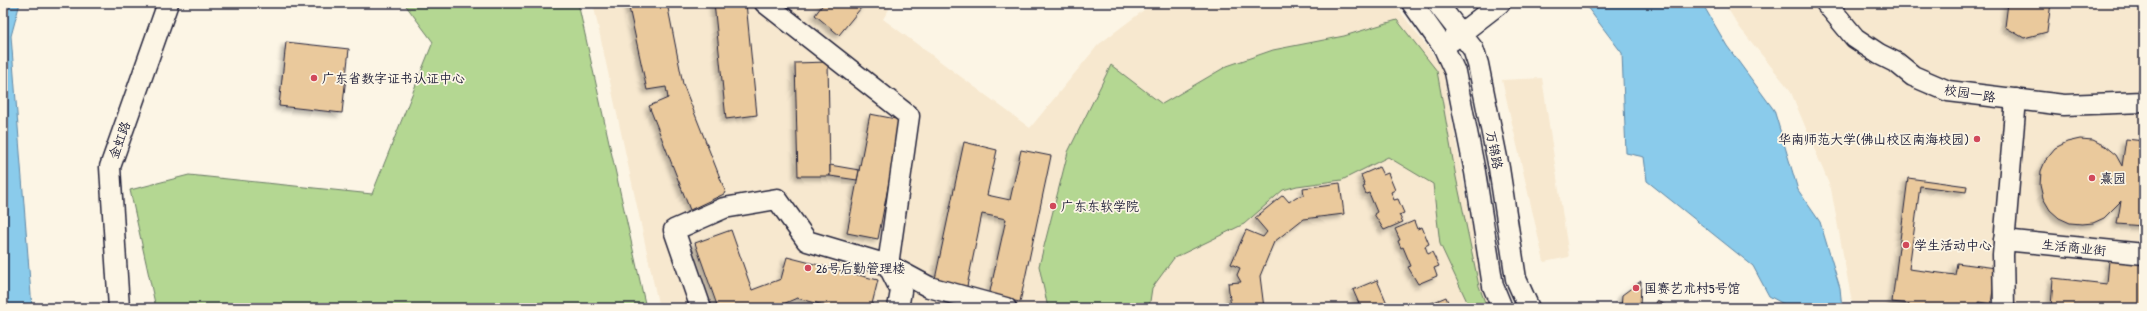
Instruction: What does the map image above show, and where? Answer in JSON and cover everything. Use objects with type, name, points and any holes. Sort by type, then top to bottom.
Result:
[{"type":"street","name":"金虹路","points":[[119,308],[110,167],[168,3]]},
{"type":"street","points":[[765,3],[909,116],[888,265],[901,291],[898,308]]},
{"type":"street","name":"万锦路","points":[[1437,3],[1473,49],[1478,64],[1499,168],[1516,279],[1529,308]]},
{"type":"street","points":[[1444,48],[1500,3]]},
{"type":"street","name":"校园一路","points":[[1826,3],[1855,38],[1879,54],[1897,63],[1912,76],[1932,86],[1948,91],[2064,105],[2144,102]]},
{"type":"street","name":"万锦路","points":[[1421,6],[1444,48],[1455,72],[1475,172],[1493,286],[1502,308]]},
{"type":"street","points":[[2004,308],[2004,240],[2016,99]]},
{"type":"street","points":[[701,308],[674,230],[724,208],[777,199],[807,241],[888,265],[929,286],[1006,308]]},
{"type":"street","name":"生活商业街","points":[[2004,240],[2144,254]]},
{"type":"shaded area","name":"广东东软学院","points":[[593,3],[893,3],[883,19],[1030,128],[1098,45],[1153,3],[1394,3],[1442,67],[1483,284],[1492,308],[659,308]]},
{"type":"shaded area","name":"华南师范大学(佛山校区南海校园)","points":[[1724,3],[2144,3],[2144,308],[1853,308],[1831,189],[1790,90],[1740,28]]},
{"type":"shaded area","points":[[1542,78],[1569,257],[1544,262],[1502,80]]},
{"type":"green space","points":[[404,3],[578,3],[646,308],[156,308],[130,190],[189,175],[372,194],[433,42]]},
{"type":"green space","points":[[1397,20],[1437,71],[1456,177],[1479,286],[1487,308],[1470,308],[1440,244],[1433,184],[1388,157],[1342,180],[1297,186],[1283,190],[1244,224],[1174,258],[1152,288],[1149,308],[1048,308],[1039,266],[1068,152],[1111,65],[1162,104],[1227,66],[1273,50],[1344,36]]},
{"type":"water","points":[[3,3],[20,3],[11,36],[32,308],[3,308]]},
{"type":"water","points":[[1034,3],[1118,3],[1116,5],[1036,5]]},
{"type":"water","points":[[1584,3],[1702,3],[1727,46],[1774,110],[1798,190],[1820,222],[1840,288],[1842,308],[1791,308],[1769,296],[1753,266],[1647,181],[1644,157],[1626,153],[1622,53]]},
{"type":"building","points":[[628,3],[667,3],[683,84],[726,193],[690,210],[649,106],[668,98],[666,87],[647,90]]},
{"type":"building","points":[[714,3],[746,3],[757,115],[726,119]]},
{"type":"building","points":[[824,3],[865,3],[839,35],[815,15]]},
{"type":"building","points":[[2008,3],[2051,3],[2047,32],[2024,38],[2005,27]]},
{"type":"building","name":"广东省数字证书认证中心","points":[[286,42],[349,49],[342,113],[279,106]]},
{"type":"building","points":[[828,62],[830,176],[798,176],[795,63]]},
{"type":"building","points":[[870,114],[901,120],[878,239],[847,233]]},
{"type":"building","name":"熹园","points":[[2080,139],[2093,140],[2105,146],[2116,155],[2122,166],[2126,139],[2144,141],[2144,226],[2117,224],[2121,201],[2104,218],[2093,223],[2070,223],[2059,218],[2050,210],[2043,198],[2040,185],[2041,171],[2046,159],[2055,148],[2067,142]]},
{"type":"building","points":[[964,142],[997,150],[987,195],[1010,200],[1021,150],[1051,156],[1020,302],[989,296],[1006,219],[982,214],[966,291],[934,284]]},
{"type":"building","points":[[830,165],[859,170],[857,180],[830,176]]},
{"type":"building","points":[[1379,167],[1383,175],[1388,173],[1395,190],[1391,192],[1394,200],[1398,199],[1404,213],[1399,215],[1403,222],[1384,230],[1374,214],[1377,212],[1369,193],[1366,194],[1361,175]]},
{"type":"building","name":"学生活动中心","points":[[1908,178],[1967,186],[1966,192],[1920,186],[1909,269],[1955,275],[1957,263],[1996,268],[1991,304],[1979,302],[1979,308],[1908,308],[1909,304],[1892,302]]},
{"type":"building","points":[[1340,183],[1344,214],[1303,219],[1274,242],[1260,276],[1264,308],[1231,308],[1228,283],[1241,282],[1237,275],[1240,268],[1231,264],[1246,230],[1263,237],[1267,232],[1255,218],[1283,195],[1289,202],[1296,197],[1304,195],[1303,188]]},
{"type":"building","points":[[1414,221],[1417,229],[1422,227],[1429,244],[1425,246],[1428,254],[1432,252],[1439,266],[1434,268],[1437,276],[1418,284],[1408,267],[1411,266],[1403,247],[1401,248],[1398,241],[1400,240],[1395,229]]},
{"type":"building","name":"26号后勤管理楼","points":[[731,230],[752,290],[781,279],[787,257],[878,280],[871,308],[835,308],[797,298],[774,308],[718,308],[695,243]]},
{"type":"building","points":[[2109,260],[2144,264],[2144,308],[2051,308],[2053,278],[2107,284]]},
{"type":"building","points":[[1377,280],[1389,308],[1361,308],[1353,290]]},
{"type":"building","name":"国赛艺术村5号馆","points":[[1641,281],[1640,308],[1621,308],[1622,295]]},
{"type":"building","points":[[1446,297],[1449,305],[1454,303],[1456,308],[1428,308],[1427,305]]},
{"type":"building","name":"国赛艺术村5号馆","points":[[1657,301],[1671,308],[1654,308]]},
{"type":"place","name":"广东省数字证书认证中心","points":[[314,78]]},
{"type":"place","name":"华南师范大学(佛山校区南海校园)","points":[[1977,139]]},
{"type":"place","name":"熹园","points":[[2092,178]]},
{"type":"place","name":"广东东软学院","points":[[1053,206]]},
{"type":"place","name":"学生活动中心","points":[[1906,245]]},
{"type":"place","name":"26号后勤管理楼","points":[[808,268]]},
{"type":"place","name":"国赛艺术村5号馆","points":[[1636,288]]}]
